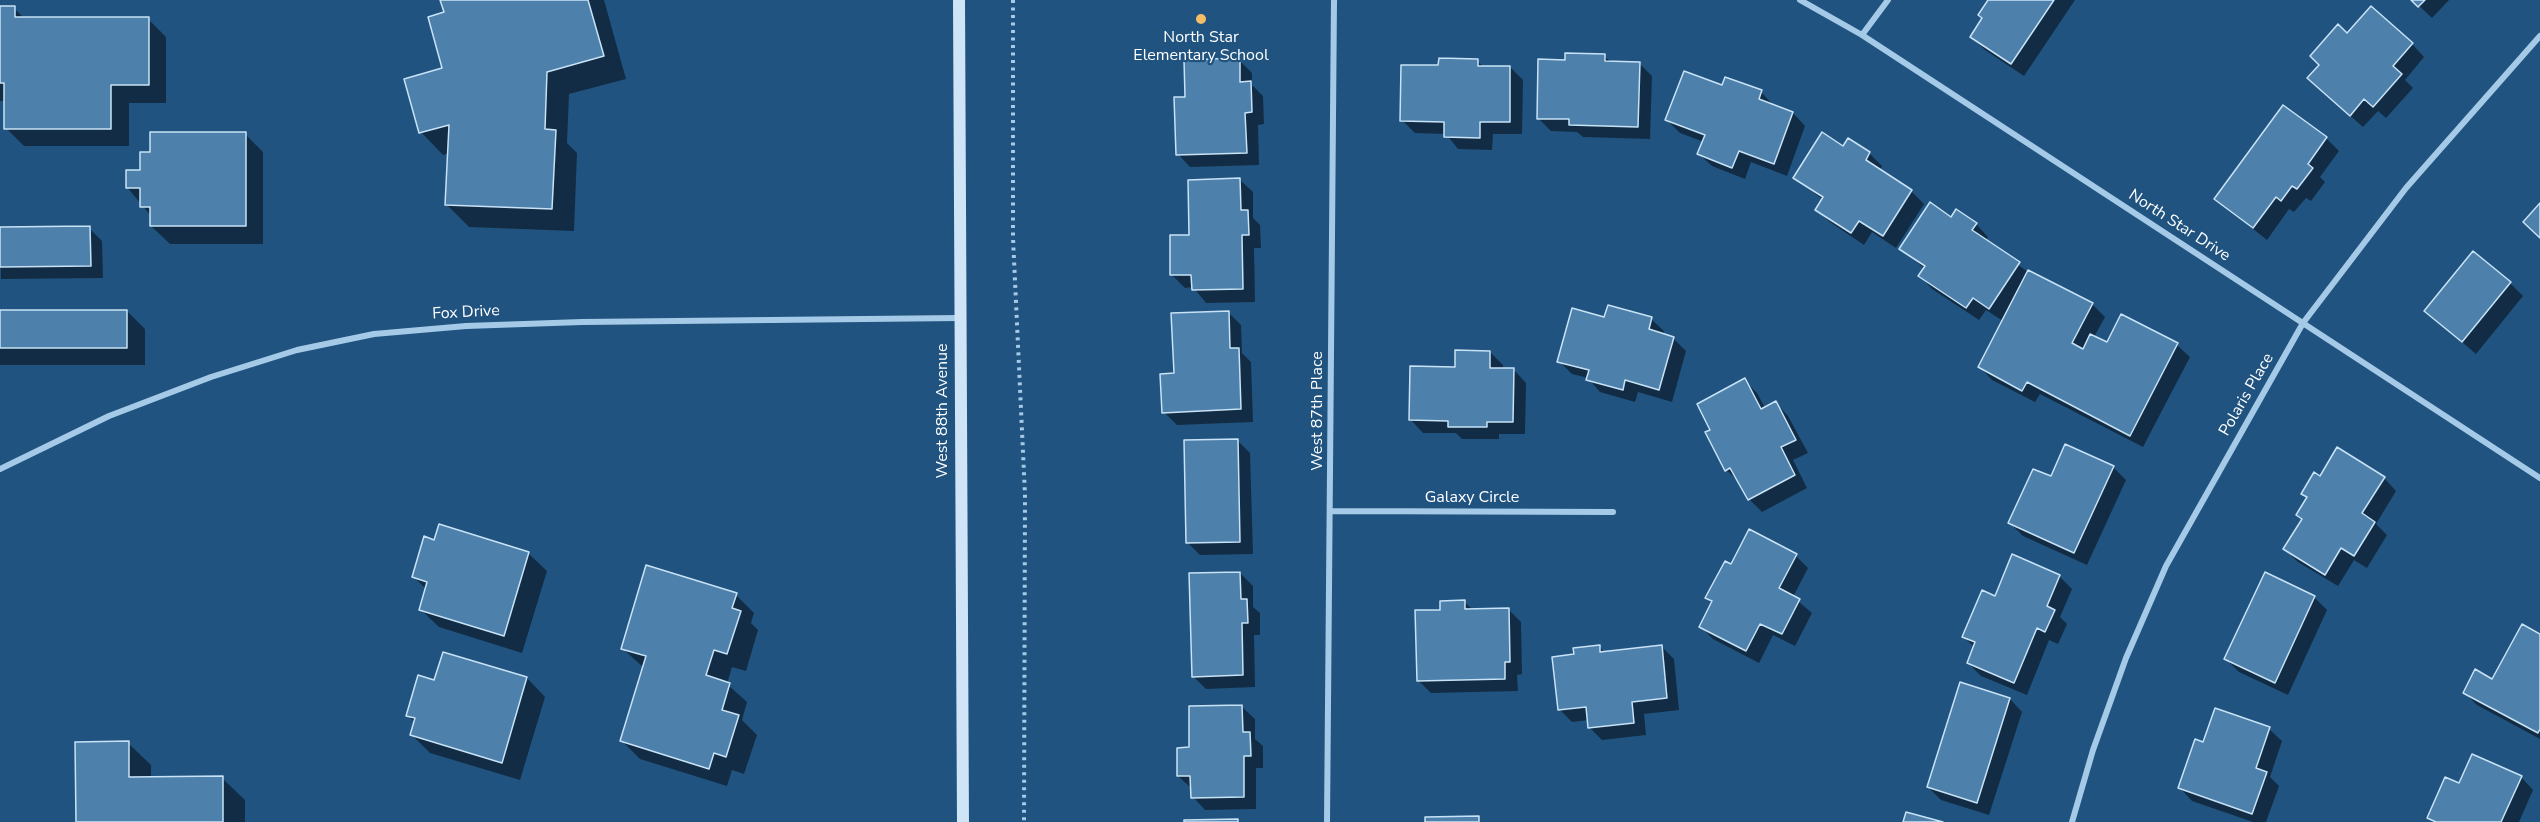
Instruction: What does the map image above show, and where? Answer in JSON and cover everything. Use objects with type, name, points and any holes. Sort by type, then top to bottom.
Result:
[{"type":"main road","name":"West 88th Avenue","points":[[959,0],[963,822]]},
{"type":"street","name":"West 87th Place","points":[[1328,822],[1334,0]]},
{"type":"street","name":"North Star Drive","points":[[1800,0],[1862,35],[2540,478]]},
{"type":"street","points":[[1862,35],[1888,0]]},
{"type":"street","name":"Polaris Place","points":[[2072,822],[2093,750],[2126,658],[2166,566],[2303,323],[2406,188],[2540,36]]},
{"type":"street","name":"Fox Drive","points":[[0,469],[109,416],[211,377],[297,350],[374,334],[466,326],[547,323],[959,318]]},
{"type":"street","name":"Galaxy Circle","points":[[1331,512],[1613,512]]},
{"type":"path","points":[[1013,0],[1013,238],[1025,495],[1024,822]]},
{"type":"building","points":[[440,0],[588,0],[604,56],[547,72],[545,129],[556,130],[552,209],[445,205],[449,125],[419,133],[404,79],[442,68],[428,17],[444,12]]},
{"type":"building","points":[[1988,0],[2054,0],[2011,64],[1970,37],[1982,18],[1978,15]]},
{"type":"building","points":[[2411,0],[2425,0],[2418,7]]},
{"type":"building","points":[[0,6],[15,6],[15,17],[149,17],[149,85],[111,85],[111,129],[4,129],[4,83],[0,83]]},
{"type":"building","points":[[2371,6],[2413,43],[2393,66],[2402,74],[2373,107],[2364,99],[2350,116],[2307,78],[2319,65],[2310,56],[2338,24],[2347,33]]},
{"type":"building","points":[[1565,53],[1605,54],[1605,61],[1640,62],[1638,127],[1569,125],[1569,119],[1537,119],[1538,59],[1565,60]]},
{"type":"building","points":[[1240,58],[1240,82],[1251,81],[1252,112],[1245,113],[1247,153],[1176,155],[1174,97],[1185,97],[1184,60]]},
{"type":"building","points":[[1439,58],[1478,59],[1478,66],[1510,66],[1510,122],[1480,122],[1480,138],[1444,137],[1444,122],[1400,121],[1401,65],[1438,65]]},
{"type":"building","points":[[1684,71],[1722,85],[1725,77],[1762,90],[1759,99],[1793,112],[1774,164],[1739,151],[1732,168],[1697,154],[1705,135],[1665,120]]},
{"type":"building","points":[[2283,105],[2327,137],[2308,164],[2313,168],[2297,189],[2292,186],[2281,201],[2276,197],[2253,228],[2214,199]]},
{"type":"building","points":[[150,132],[246,132],[246,226],[150,226],[150,207],[140,207],[140,188],[126,188],[126,170],[140,170],[140,152],[150,152]]},
{"type":"building","points":[[1822,132],[1843,146],[1848,138],[1870,152],[1866,160],[1912,190],[1883,236],[1859,221],[1851,233],[1815,210],[1823,197],[1793,178]]},
{"type":"building","points":[[1240,178],[1241,210],[1248,210],[1249,235],[1242,235],[1243,289],[1192,290],[1191,275],[1170,275],[1170,235],[1189,235],[1188,180]]},
{"type":"building","points":[[1930,202],[1951,217],[1956,209],[1977,223],[1972,230],[2020,262],[1989,309],[1973,298],[1966,308],[1918,276],[1925,266],[1899,249]]},
{"type":"building","points":[[2540,203],[2540,238],[2523,222]]},
{"type":"building","points":[[90,226],[91,266],[0,267],[0,227]]},
{"type":"building","points":[[2473,251],[2511,282],[2462,342],[2424,311]]},
{"type":"building","points":[[2028,270],[2093,303],[2072,343],[2083,349],[2090,334],[2107,342],[2121,314],[2178,343],[2130,436],[2027,382],[2022,391],[1978,367]]},
{"type":"building","points":[[1608,305],[1652,317],[1649,329],[1674,337],[1659,390],[1625,380],[1623,390],[1586,380],[1589,370],[1557,362],[1572,308],[1604,317]]},
{"type":"building","points":[[0,310],[127,310],[127,348],[0,348]]},
{"type":"building","points":[[1229,311],[1230,348],[1239,348],[1241,409],[1162,413],[1160,374],[1174,373],[1171,313]]},
{"type":"building","points":[[1455,350],[1490,351],[1490,368],[1514,368],[1513,422],[1487,422],[1487,427],[1448,427],[1448,421],[1409,420],[1410,366],[1455,367]]},
{"type":"building","points":[[1745,378],[1761,409],[1776,401],[1796,440],[1781,447],[1795,475],[1748,500],[1730,468],[1725,471],[1705,432],[1710,430],[1697,404]]},
{"type":"building","points":[[1238,439],[1240,542],[1186,543],[1184,440]]},
{"type":"building","points":[[2065,444],[2114,466],[2074,553],[2008,523],[2033,469],[2051,476]]},
{"type":"building","points":[[2337,447],[2385,477],[2362,513],[2375,522],[2354,556],[2341,548],[2325,575],[2283,549],[2302,519],[2296,515],[2307,497],[2301,494],[2314,472],[2320,476]]},
{"type":"building","points":[[439,524],[529,552],[504,636],[419,610],[427,582],[412,577],[424,536],[434,540]]},
{"type":"building","points":[[1749,529],[1797,554],[1779,588],[1800,599],[1782,634],[1760,624],[1746,651],[1699,627],[1712,601],[1705,598],[1725,561],[1731,564]]},
{"type":"building","points":[[2012,554],[2060,575],[2047,606],[2055,610],[2045,632],[2037,628],[2014,683],[1967,663],[1975,642],[1962,637],[1982,590],[1995,596]]},
{"type":"building","points":[[646,565],[737,593],[732,608],[741,611],[727,654],[714,650],[706,675],[730,683],[722,710],[739,715],[726,757],[714,753],[709,769],[620,741],[646,656],[621,649]]},
{"type":"building","points":[[1240,572],[1241,599],[1247,599],[1248,623],[1242,623],[1243,675],[1192,677],[1189,573]]},
{"type":"building","points":[[2265,572],[2315,596],[2275,683],[2224,659]]},
{"type":"building","points":[[1465,600],[1465,609],[1509,608],[1510,662],[1505,662],[1505,679],[1417,681],[1415,610],[1440,610],[1440,601]]},
{"type":"building","points":[[2522,624],[2540,634],[2540,729],[2538,733],[2463,693],[2475,669],[2492,679]]},
{"type":"building","points":[[1600,645],[1600,652],[1662,645],[1667,698],[1632,702],[1634,723],[1588,728],[1586,707],[1558,710],[1552,657],[1574,654],[1573,648]]},
{"type":"building","points":[[443,652],[527,677],[502,763],[410,735],[415,718],[406,716],[418,675],[434,680]]},
{"type":"building","points":[[1960,682],[2010,698],[1977,803],[1927,787]]},
{"type":"building","points":[[1242,705],[1243,732],[1250,732],[1251,756],[1244,756],[1244,797],[1191,798],[1190,776],[1177,776],[1177,748],[1189,747],[1189,706]]},
{"type":"building","points":[[2215,708],[2270,727],[2256,768],[2267,772],[2252,814],[2178,788],[2195,739],[2203,742]]},
{"type":"building","points":[[129,741],[129,777],[223,776],[223,822],[76,822],[75,742]]},
{"type":"building","points":[[2472,754],[2522,776],[2501,822],[2436,822],[2427,818],[2445,777],[2459,783]]},
{"type":"building","points":[[1906,812],[1943,822],[1903,822]]},
{"type":"building","points":[[1479,816],[1479,822],[1425,822],[1425,817]]},
{"type":"building","points":[[1238,819],[1238,822],[1184,822],[1184,820]]},
{"type":"place","name":"North Star Elementary School","points":[[1201,19]]}]
